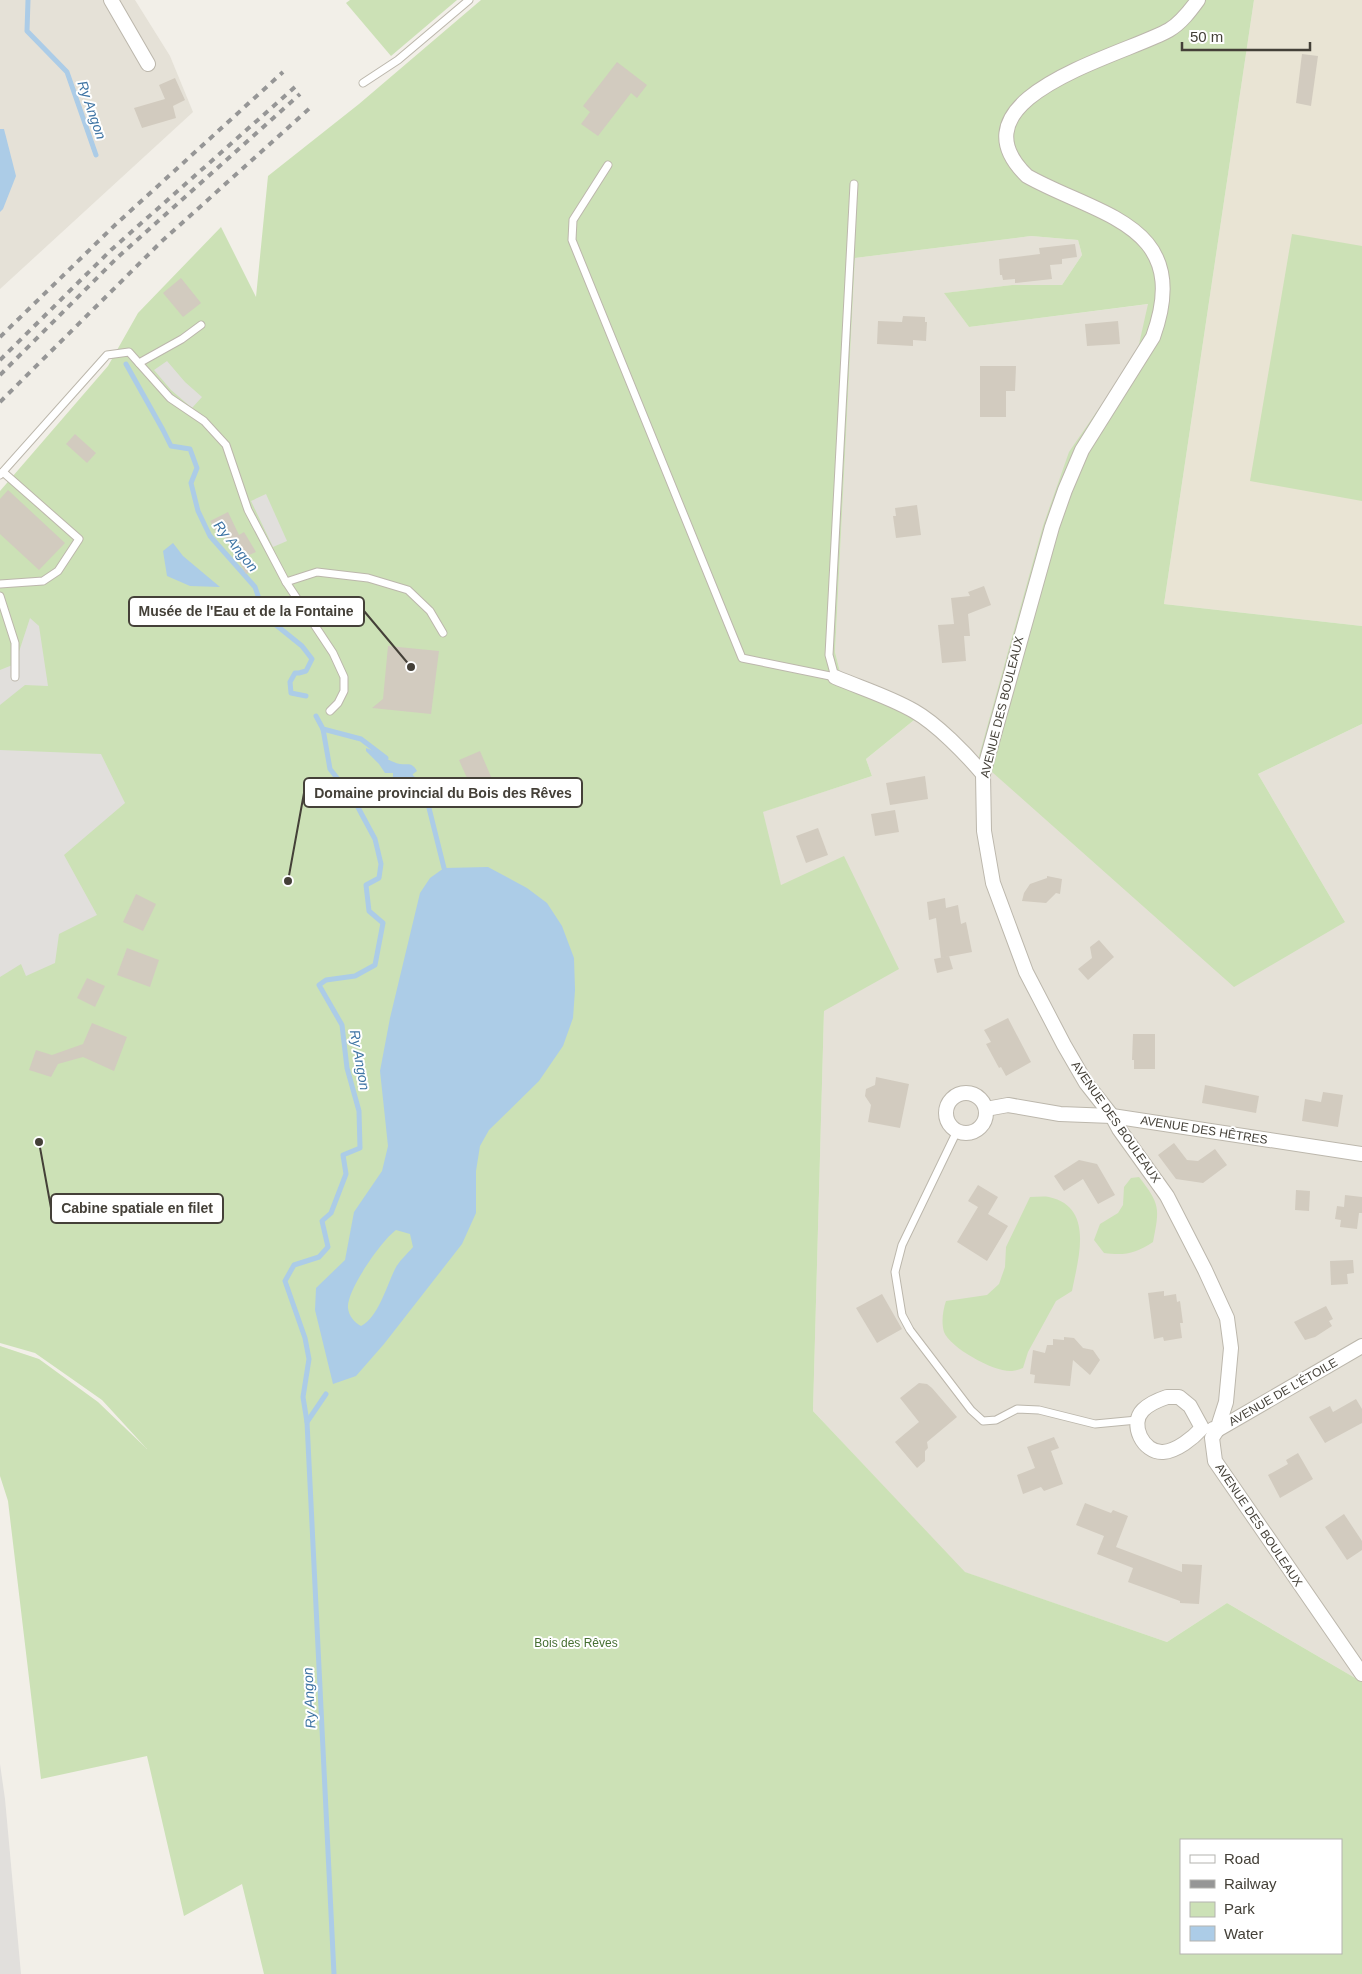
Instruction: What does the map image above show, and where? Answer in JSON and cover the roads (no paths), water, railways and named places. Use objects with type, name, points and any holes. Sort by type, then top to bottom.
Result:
[{"type":"street","points":[[112,0],[148,64]]},
{"type":"street","name":"AVENUE DES BOULEAUX","points":[[1198,0],[1186,16],[1170,30],[1092,62],[1038,90],[1017,110],[1007,129],[1007,142],[1010,154],[1016,165],[1027,176],[1129,225],[1142,238],[1154,252],[1160,268],[1163,293],[1159,321],[1153,336],[1082,450],[1064,490],[983,774],[984,831],[993,883],[1026,972],[1086,1083],[1112,1116],[1119,1129],[1167,1196],[1227,1318],[1231,1348],[1229,1374],[1226,1402],[1217,1430],[1212,1438],[1215,1461],[1362,1674]]},
{"type":"street","points":[[835,677],[914,711],[930,722],[969,758],[983,774]]},
{"type":"street","points":[[966,1093],[979,1098],[986,1109],[985,1120],[979,1130],[968,1134],[957,1131],[948,1121],[946,1108],[954,1097],[966,1093]]},
{"type":"street","name":"AVENUE DES HÊTRES","points":[[986,1109],[1008,1105],[1060,1114],[1112,1116],[1362,1154]]},
{"type":"street","name":"AVENUE DE L'ÉTOILE","points":[[1202,1428],[1217,1430],[1362,1346]]},
{"type":"street","points":[[1167,1397],[1179,1397],[1190,1406],[1202,1428],[1197,1434],[1176,1448],[1162,1452],[1148,1448],[1140,1436],[1137,1420],[1142,1410],[1153,1402],[1167,1397]]},
{"type":"lane","points":[[362,83],[398,60],[470,0]]},
{"type":"lane","points":[[608,164],[573,220],[572,240],[742,658],[835,677],[829,655],[854,184]]},
{"type":"lane","points":[[139,364],[182,339],[201,325]]},
{"type":"lane","points":[[0,584],[42,582],[58,571],[79,538],[2,473],[107,355],[129,352],[170,398],[204,421],[226,445],[248,510],[286,582],[333,653],[344,677],[344,691],[338,703],[330,712]]},
{"type":"lane","points":[[286,582],[318,572],[368,578],[408,590],[430,611],[442,633]]},
{"type":"lane","points":[[0,596],[15,643],[15,677]]},
{"type":"lane","points":[[957,1131],[902,1245],[894,1272],[902,1315],[910,1330],[972,1410],[983,1421],[996,1420],[1017,1409],[1039,1410],[1095,1424],[1137,1420]]},
{"type":"water","points":[[0,129],[4,129],[16,176],[3,209],[0,212]]},
{"type":"water","points":[[173,543],[183,556],[220,587],[190,586],[167,576],[163,551]]},
{"type":"water","points":[[366,748],[396,763],[412,765],[417,771],[413,774],[409,783],[398,784],[393,779],[393,773],[385,773],[366,751]]},
{"type":"water","points":[[488,867],[527,888],[547,903],[562,926],[574,958],[575,990],[573,1018],[563,1046],[539,1081],[489,1130],[480,1146],[476,1171],[476,1213],[462,1244],[384,1344],[356,1376],[333,1384],[315,1310],[316,1288],[345,1260],[354,1212],[382,1171],[388,1146],[380,1071],[390,1018],[420,893],[430,878],[444,868]],"holes":[[[396,1230],[410,1234],[413,1247],[397,1266],[377,1309],[367,1322],[361,1326],[349,1314],[348,1308],[349,1300],[359,1278],[382,1244]]]},
{"type":"waterway","name":"Ry Angon","points":[[28,0],[27,31],[67,72],[96,155]]},
{"type":"waterway","name":"Ry Angon","points":[[126,364],[171,446],[190,449],[197,468],[191,483],[198,511],[210,536],[255,587],[263,610],[276,625],[302,646],[312,659],[306,671],[295,673],[290,682],[291,693],[306,696]]},
{"type":"waterway","name":"Ry Angon","points":[[316,716],[323,729],[361,739],[386,758]]},
{"type":"waterway","name":"Ry Angon","points":[[307,1422],[303,1397],[309,1359],[305,1338],[285,1281],[294,1265],[319,1257],[328,1247],[322,1221],[331,1213],[346,1174],[343,1155],[360,1148],[359,1111],[347,1068],[342,1025],[319,985],[326,980],[355,976],[375,965],[383,923],[369,911],[366,885],[379,878],[381,864],[375,839],[353,798],[330,769],[323,729]]},
{"type":"waterway","name":"Ry Angon","points":[[407,774],[416,781]]},
{"type":"waterway","name":"Ry Angon","points":[[425,792],[444,868]]},
{"type":"waterway","name":"Ry Angon","points":[[326,1394],[307,1422],[334,1974]]},
{"type":"railway","points":[[0,337],[115,225],[283,72]]},
{"type":"railway","points":[[0,360],[111,250],[295,87]]},
{"type":"railway","points":[[0,375],[118,257],[300,94]]},
{"type":"railway","points":[[0,402],[162,241],[311,107]]},
{"type":"place","name":"Musée de l'Eau et de la Fontaine","points":[[411,667]]},
{"type":"place","name":"Domaine provincial du Bois des Rêves","points":[[288,881]]},
{"type":"place","name":"Cabine spatiale en filet","points":[[39,1142]]},
{"type":"park label","name":"Bois des Rêves","points":[[576,1643]]}]
